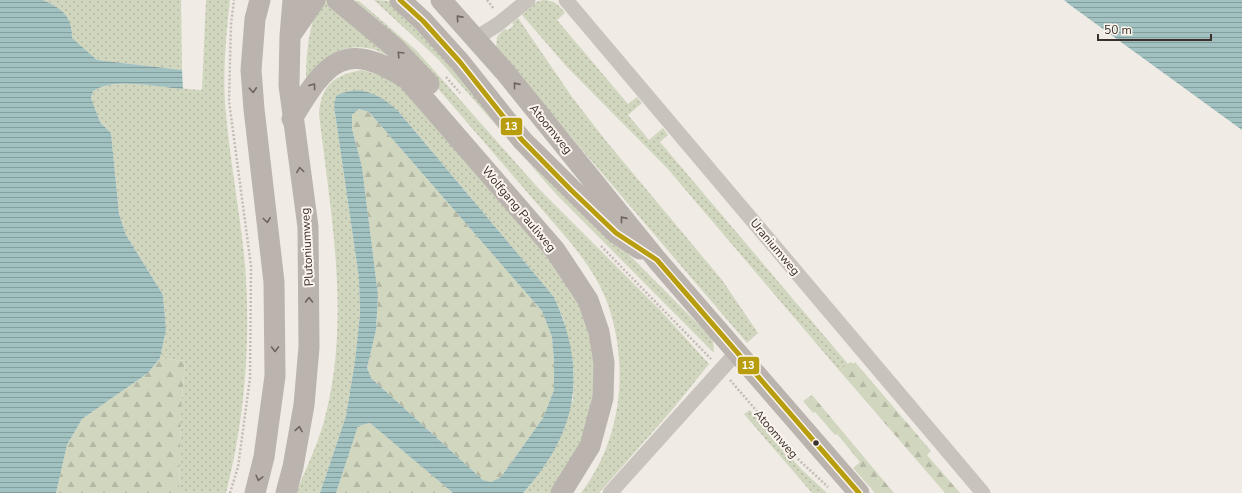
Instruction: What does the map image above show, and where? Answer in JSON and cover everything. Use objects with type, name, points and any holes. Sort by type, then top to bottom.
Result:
[{"type":"main road","points":[[255,493],[264,457],[275,376],[274,282],[254,109],[252,78],[258,10],[272,0]]},
{"type":"main road","name":"Plutoniumweg","points":[[286,493],[293,468],[304,405],[309,347],[308,227],[292,119],[289,85],[290,36],[293,0]]},
{"type":"main road","points":[[290,36],[315,0]]},
{"type":"main road","name":"Wolfgang Pauliweg","points":[[336,0],[394,47],[419,73],[456,120],[572,254],[588,277],[608,327],[614,365],[614,390],[608,426],[594,464],[575,493]]},
{"type":"main road","name":"Atoomweg","points":[[400,0],[423,21],[460,62],[522,140],[571,190],[616,233],[657,260]]},
{"type":"main road","name":"Atoomweg","points":[[441,0],[476,38],[657,260],[859,493]]},
{"type":"main road","name":"Wolfgang Pauliweg","points":[[292,119],[307,94],[328,68],[340,62],[352,59],[375,61],[387,66],[407,79],[555,250],[588,300],[599,332],[604,363],[603,398],[590,446],[561,493]]},
{"type":"street","points":[[476,38],[497,25],[528,0]]},
{"type":"street","name":"Uraniumweg","points":[[566,0],[983,493]]},
{"type":"street","points":[[610,493],[737,352]]},
{"type":"path","points":[[230,493],[238,467],[250,371],[251,266],[229,101],[231,24],[234,0]]},
{"type":"path","name":"Atoomweg","points":[[722,370],[799,460],[830,488]]},
{"type":"green space","points":[[43,0],[181,0],[182,70],[97,60],[71,38],[70,24],[65,14],[61,10]]},
{"type":"green space","points":[[206,0],[230,0],[225,51],[225,103],[245,265],[247,294],[247,351],[238,437],[226,493],[179,493],[181,411],[185,361],[160,358],[166,330],[163,295],[126,235],[119,214],[111,133],[100,122],[91,98],[93,90],[103,86],[116,84],[202,90]]},
{"type":"green space","points":[[321,0],[327,0],[408,67],[378,51],[363,47],[348,48],[333,54],[320,63],[306,83],[309,40],[313,20]]},
{"type":"green space","points":[[344,0],[359,1],[416,50],[539,189],[661,311],[709,364],[672,410],[599,493],[581,493],[595,472],[606,449],[613,426],[618,401],[620,376],[614,326],[607,302],[596,278],[571,243],[415,62]]},
{"type":"green space","points":[[374,0],[389,1],[444,55],[518,143],[705,331],[713,340],[714,353],[556,194],[438,59]]},
{"type":"green space","points":[[543,0],[553,2],[563,10],[565,13],[557,20],[628,104],[637,97],[642,103],[628,115],[649,140],[663,128],[668,135],[660,142],[848,364],[838,369],[667,168],[567,67],[522,15],[536,2]]},
{"type":"green space","points":[[518,18],[572,97],[606,141],[722,280],[758,333],[747,343],[496,49],[497,37],[504,29],[508,30],[514,25],[512,23]]},
{"type":"green space","points":[[362,70],[390,78],[405,91],[571,283],[592,335],[596,371],[592,411],[582,445],[553,493],[523,493],[531,484],[573,400],[574,373],[569,343],[563,318],[554,297],[398,111],[334,106],[359,278],[360,314],[355,361],[346,416],[320,493],[296,493],[314,451],[323,425],[332,387],[336,348],[338,309],[336,270],[329,192],[319,114],[320,104],[326,88],[337,78]]},
{"type":"green space","points":[[359,109],[369,112],[542,311],[552,337],[554,390],[543,418],[501,477],[491,482],[483,480],[371,378],[367,368],[376,330],[378,295],[362,167],[352,129],[352,115]]},
{"type":"green space","points":[[160,358],[185,361],[181,411],[179,493],[56,493],[67,445],[82,419],[148,373]]},
{"type":"green space","points":[[851,362],[853,364],[855,362],[931,451],[927,455],[960,493],[945,493],[838,369]]},
{"type":"green space","points":[[812,395],[894,493],[875,493],[853,468],[860,462],[837,434],[835,435],[803,401]]},
{"type":"green space","points":[[750,410],[801,469],[827,493],[812,493],[744,414]]},
{"type":"green space","points":[[370,423],[453,493],[336,493],[358,426]]},
{"type":"water","points":[[0,0],[43,0],[61,10],[65,14],[70,24],[72,38],[97,60],[182,70],[183,89],[136,84],[112,84],[93,91],[91,98],[100,122],[111,133],[119,214],[126,235],[163,295],[166,330],[160,358],[148,373],[82,419],[67,445],[56,493],[0,493]]},
{"type":"water","points":[[1064,0],[1242,0],[1242,130],[1070,5]]},
{"type":"water","points":[[355,90],[367,92],[383,99],[398,111],[554,297],[565,324],[571,351],[574,376],[572,400],[566,424],[556,447],[542,470],[523,493],[453,493],[370,423],[358,426],[336,493],[320,493],[346,416],[355,361],[360,314],[359,278],[334,106],[336,96]],"holes":[[[359,109],[369,112],[542,311],[552,337],[554,390],[543,418],[501,477],[491,482],[483,480],[371,378],[367,368],[376,330],[378,295],[362,167],[352,129],[352,115]]]},
{"type":"transit line","name":"13","points":[[400,0],[423,21],[460,62],[522,140],[571,190],[616,233],[657,260],[859,493]]}]
